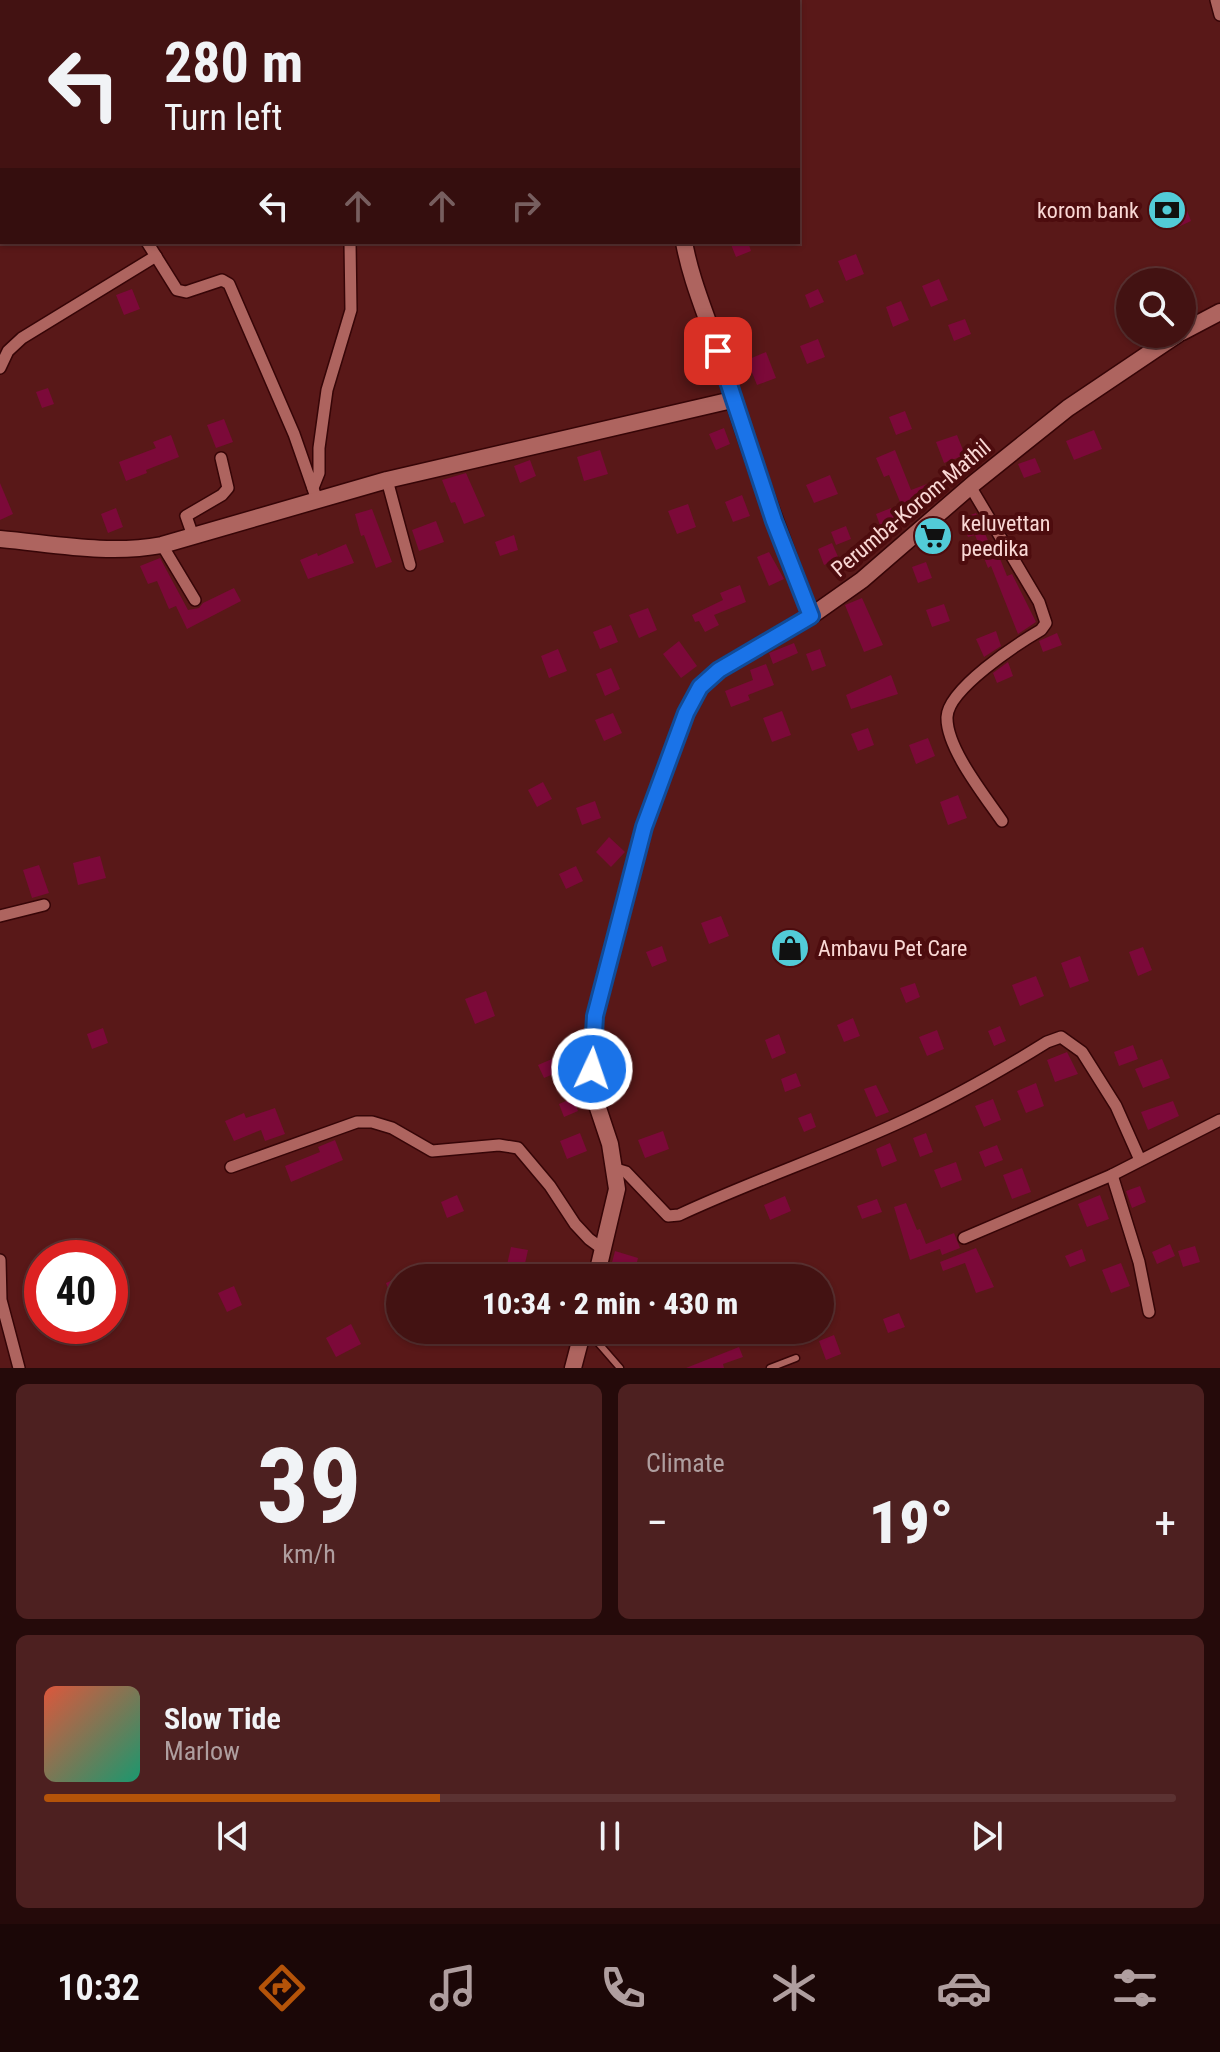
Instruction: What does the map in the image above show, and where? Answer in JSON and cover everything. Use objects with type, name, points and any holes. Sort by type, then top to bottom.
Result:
[{"type":"street","points":[[1216,0],[1220,15]]},
{"type":"street","points":[[148,244],[177,290],[186,292],[222,280],[229,284],[294,434],[315,494]]},
{"type":"street","points":[[315,494],[327,390],[351,310],[350,244]]},
{"type":"street","points":[[684,244],[690,275],[732,400],[811,616]]},
{"type":"street","points":[[0,368],[8,351],[22,338],[156,256]]},
{"type":"street","name":"Perumba-Korom-Mathil","points":[[1196,325],[1220,312]]},
{"type":"street","name":"Perumba-Korom-Mathil","points":[[600,1264],[617,1189],[616,1169],[596,1102],[592,1069],[595,1016],[649,813],[686,713],[700,687],[719,670],[811,616],[862,580],[970,486],[1068,408],[1158,348]]},
{"type":"street","points":[[0,539],[117,550],[162,545],[315,494],[732,400]]},
{"type":"street","points":[[193,536],[186,516],[222,495],[228,488],[221,458]]},
{"type":"street","points":[[387,480],[410,565]]},
{"type":"street","points":[[970,486],[1039,602],[1046,623],[1041,630],[993,661],[951,702],[947,717],[960,758],[1002,821]]},
{"type":"street","points":[[162,545],[195,600]]},
{"type":"street","points":[[0,916],[44,905]]},
{"type":"street","points":[[616,1169],[626,1172],[668,1216],[679,1215],[905,1120],[1061,1037],[1082,1052],[1116,1106],[1140,1160]]},
{"type":"street","points":[[964,1238],[1112,1175],[1220,1120]]},
{"type":"street","points":[[231,1167],[357,1122],[372,1122],[392,1128],[432,1151],[510,1145],[525,1155],[575,1224],[604,1250]]},
{"type":"street","points":[[1112,1175],[1139,1262],[1149,1312]]},
{"type":"street","points":[[0,1260],[1,1300],[19,1368]]},
{"type":"street","points":[[573,1368],[581,1344]]},
{"type":"lane","points":[[598,1344],[620,1368]]},
{"type":"lane","points":[[770,1368],[796,1358]]},
{"type":"building","points":[[1184,203],[1191,221],[1178,227],[1170,208]]},
{"type":"building","points":[[731,244],[749,244],[751,251],[736,257]]},
{"type":"building","points":[[856,254],[864,274],[846,281],[838,261]]},
{"type":"building","points":[[939,279],[948,300],[931,307],[922,286]]},
{"type":"building","points":[[132,289],[140,309],[124,315],[116,295]]},
{"type":"building","points":[[818,289],[824,302],[810,308],[805,295]]},
{"type":"building","points":[[901,301],[909,320],[893,327],[886,307]]},
{"type":"building","points":[[965,319],[971,334],[954,341],[948,325]]},
{"type":"building","points":[[818,339],[825,357],[807,364],[800,346]]},
{"type":"building","points":[[766,352],[776,378],[757,385],[747,360]]},
{"type":"building","points":[[48,388],[54,404],[42,408],[36,392]]},
{"type":"building","points":[[905,411],[912,429],[896,435],[889,417]]},
{"type":"building","points":[[224,419],[233,442],[216,448],[207,425]]},
{"type":"building","points":[[724,428],[730,444],[716,450],[709,434]]},
{"type":"building","points":[[1094,430],[1102,449],[1074,460],[1066,441]]},
{"type":"building","points":[[171,435],[179,457],[126,481],[119,462],[156,448],[153,442]]},
{"type":"building","points":[[957,435],[965,455],[944,463],[936,442]]},
{"type":"building","points":[[600,450],[608,474],[584,481],[577,457]]},
{"type":"building","points":[[895,450],[911,490],[935,481],[941,496],[903,509],[889,475],[884,477],[876,458]]},
{"type":"building","points":[[1035,458],[1041,472],[1024,478],[1018,464]]},
{"type":"building","points":[[530,460],[536,476],[520,483],[514,466]]},
{"type":"building","points":[[466,473],[485,516],[464,524],[442,480]]},
{"type":"building","points":[[830,475],[838,494],[814,503],[806,485]]},
{"type":"building","points":[[0,483],[13,514],[0,520]]},
{"type":"building","points":[[742,495],[750,516],[733,522],[725,502]]},
{"type":"building","points":[[688,504],[696,527],[677,534],[668,511]]},
{"type":"building","points":[[116,508],[123,527],[108,533],[101,514]]},
{"type":"building","points":[[891,508],[898,525],[882,531],[876,514]]},
{"type":"building","points":[[372,509],[392,562],[376,568],[355,514]]},
{"type":"building","points":[[976,513],[990,545],[994,544],[1007,576],[1012,574],[1036,622],[1018,634],[991,566],[988,568],[975,535],[968,537],[960,519]]},
{"type":"building","points":[[436,521],[444,542],[419,551],[412,530]]},
{"type":"building","points":[[846,526],[851,539],[836,545],[831,532]]},
{"type":"building","points":[[514,535],[518,550],[500,556],[495,542]]},
{"type":"building","points":[[832,543],[839,559],[824,565],[818,549]]},
{"type":"building","points":[[346,544],[354,563],[308,579],[300,560]]},
{"type":"building","points":[[769,552],[784,579],[769,586],[757,557]]},
{"type":"building","points":[[160,558],[188,610],[199,608],[234,588],[241,601],[187,629],[176,606],[169,609],[157,581],[148,584],[140,566]]},
{"type":"building","points":[[926,562],[932,578],[918,583],[912,567]]},
{"type":"building","points":[[740,585],[746,602],[714,615],[719,625],[705,632],[692,615],[723,600],[720,593]]},
{"type":"building","points":[[862,598],[883,645],[864,652],[845,605]]},
{"type":"building","points":[[944,604],[950,621],[932,627],[926,610]]},
{"type":"building","points":[[648,608],[657,630],[639,638],[629,615]]},
{"type":"building","points":[[611,625],[618,642],[600,649],[593,632]]},
{"type":"building","points":[[996,631],[1001,646],[984,657],[976,639]]},
{"type":"building","points":[[1057,633],[1062,645],[1043,652],[1039,641]]},
{"type":"building","points":[[679,641],[697,666],[681,678],[663,654]]},
{"type":"building","points":[[794,643],[798,653],[773,664],[769,653]]},
{"type":"building","points":[[558,649],[567,671],[549,678],[541,656]]},
{"type":"building","points":[[820,649],[826,666],[812,671],[806,654]]},
{"type":"building","points":[[1008,662],[1013,676],[997,683],[993,673]]},
{"type":"building","points":[[766,664],[774,685],[748,695],[750,700],[731,707],[725,691],[753,680],[750,670]]},
{"type":"building","points":[[611,668],[620,689],[605,696],[596,674]]},
{"type":"building","points":[[891,675],[898,694],[851,709],[846,695]]},
{"type":"building","points":[[782,711],[791,735],[772,742],[763,718]]},
{"type":"building","points":[[613,713],[622,733],[604,741],[595,720]]},
{"type":"building","points":[[868,728],[874,745],[858,751],[851,734]]},
{"type":"building","points":[[928,738],[935,756],[916,764],[909,745]]},
{"type":"building","points":[[543,782],[552,799],[537,807],[528,790]]},
{"type":"building","points":[[958,795],[967,818],[948,825],[940,802]]},
{"type":"building","points":[[595,801],[601,818],[582,825],[576,808]]},
{"type":"building","points":[[609,837],[625,852],[611,867],[596,852]]},
{"type":"building","points":[[100,856],[106,878],[78,885],[73,863]]},
{"type":"building","points":[[39,865],[49,893],[32,898],[23,870]]},
{"type":"building","points":[[576,866],[583,881],[566,889],[559,874]]},
{"type":"building","points":[[721,916],[729,936],[709,944],[701,923]]},
{"type":"building","points":[[662,946],[667,961],[652,967],[646,952]]},
{"type":"building","points":[[1143,947],[1152,970],[1138,976],[1129,952]]},
{"type":"building","points":[[1080,956],[1089,981],[1070,988],[1061,963]]},
{"type":"building","points":[[1036,976],[1044,996],[1020,1006],[1012,985]]},
{"type":"building","points":[[915,983],[920,997],[906,1003],[900,988]]},
{"type":"building","points":[[486,991],[495,1016],[475,1024],[465,999]]},
{"type":"building","points":[[853,1018],[860,1036],[844,1042],[837,1025]]},
{"type":"building","points":[[1000,1026],[1006,1041],[994,1046],[988,1031]]},
{"type":"building","points":[[103,1028],[108,1043],[92,1049],[87,1034]]},
{"type":"building","points":[[937,1030],[944,1049],[927,1056],[919,1037]]},
{"type":"building","points":[[779,1034],[786,1053],[772,1059],[765,1040]]},
{"type":"building","points":[[1133,1045],[1138,1059],[1119,1066],[1114,1052]]},
{"type":"building","points":[[1067,1052],[1078,1074],[1055,1082],[1047,1060]]},
{"type":"building","points":[[552,1059],[558,1072],[544,1078],[538,1065]]},
{"type":"building","points":[[1162,1059],[1170,1078],[1143,1088],[1135,1069]]},
{"type":"building","points":[[796,1073],[801,1086],[785,1092],[781,1079]]},
{"type":"building","points":[[1036,1083],[1044,1106],[1026,1113],[1017,1091]]},
{"type":"building","points":[[876,1085],[889,1112],[876,1117],[864,1089]]},
{"type":"building","points":[[573,1098],[578,1111],[564,1117],[559,1104]]},
{"type":"building","points":[[993,1099],[1001,1120],[984,1127],[975,1106]]},
{"type":"building","points":[[1173,1101],[1179,1116],[1148,1130],[1141,1112]]},
{"type":"building","points":[[275,1108],[285,1134],[265,1141],[261,1130],[234,1141],[225,1121],[244,1113],[246,1118]]},
{"type":"building","points":[[811,1113],[816,1127],[804,1132],[798,1118]]},
{"type":"building","points":[[663,1131],[669,1149],[645,1158],[638,1140]]},
{"type":"building","points":[[580,1133],[587,1151],[567,1159],[560,1141]]},
{"type":"building","points":[[926,1133],[933,1152],[920,1157],[913,1138]]},
{"type":"building","points":[[335,1140],[343,1160],[291,1182],[285,1166],[320,1152],[318,1147]]},
{"type":"building","points":[[890,1143],[897,1161],[882,1167],[876,1149]]},
{"type":"building","points":[[997,1145],[1003,1160],[985,1167],[979,1152]]},
{"type":"building","points":[[956,1162],[962,1180],[941,1188],[934,1170]]},
{"type":"building","points":[[1022,1168],[1031,1192],[1012,1199],[1003,1175]]},
{"type":"building","points":[[1140,1186],[1146,1202],[1132,1208],[1126,1191]]},
{"type":"building","points":[[457,1195],[464,1211],[447,1218],[441,1202]]},
{"type":"building","points":[[1100,1195],[1109,1219],[1087,1227],[1078,1204]]},
{"type":"building","points":[[785,1196],[791,1211],[770,1220],[764,1205]]},
{"type":"building","points":[[877,1199],[882,1212],[862,1219],[857,1206]]},
{"type":"building","points":[[906,1203],[926,1244],[954,1233],[960,1248],[942,1255],[940,1249],[910,1260],[894,1207]]},
{"type":"building","points":[[1170,1244],[1175,1256],[1157,1264],[1152,1252]]},
{"type":"building","points":[[1195,1246],[1200,1262],[1183,1267],[1178,1251]]},
{"type":"building","points":[[511,1247],[528,1250],[525,1264],[507,1264]]},
{"type":"building","points":[[976,1248],[994,1287],[976,1293],[965,1263],[943,1271],[940,1262]]},
{"type":"building","points":[[1082,1249],[1086,1261],[1070,1267],[1065,1256]]},
{"type":"building","points":[[615,1251],[638,1258],[636,1264],[612,1264]]},
{"type":"building","points":[[1121,1263],[1130,1286],[1111,1293],[1102,1270]]},
{"type":"building","points":[[234,1286],[242,1305],[227,1312],[218,1293]]},
{"type":"building","points":[[899,1313],[905,1327],[888,1333],[883,1319]]},
{"type":"building","points":[[351,1324],[361,1344],[336,1357],[326,1338]]},
{"type":"building","points":[[834,1335],[841,1354],[826,1360],[820,1344],[834,1344]]},
{"type":"building","points":[[739,1347],[743,1357],[723,1364],[724,1368],[686,1368]]},
{"type":"place","name":"korom bank","points":[[1167,210]]},
{"type":"place","name":"keluvettan peedika","points":[[933,536]]},
{"type":"place","name":"Ambavu Pet Care","points":[[790,948]]},
{"type":"route","points":[[592,1069],[595,1016],[619,933],[644,827],[686,713],[700,687],[719,670],[811,616],[774,521],[718,351]]}]
